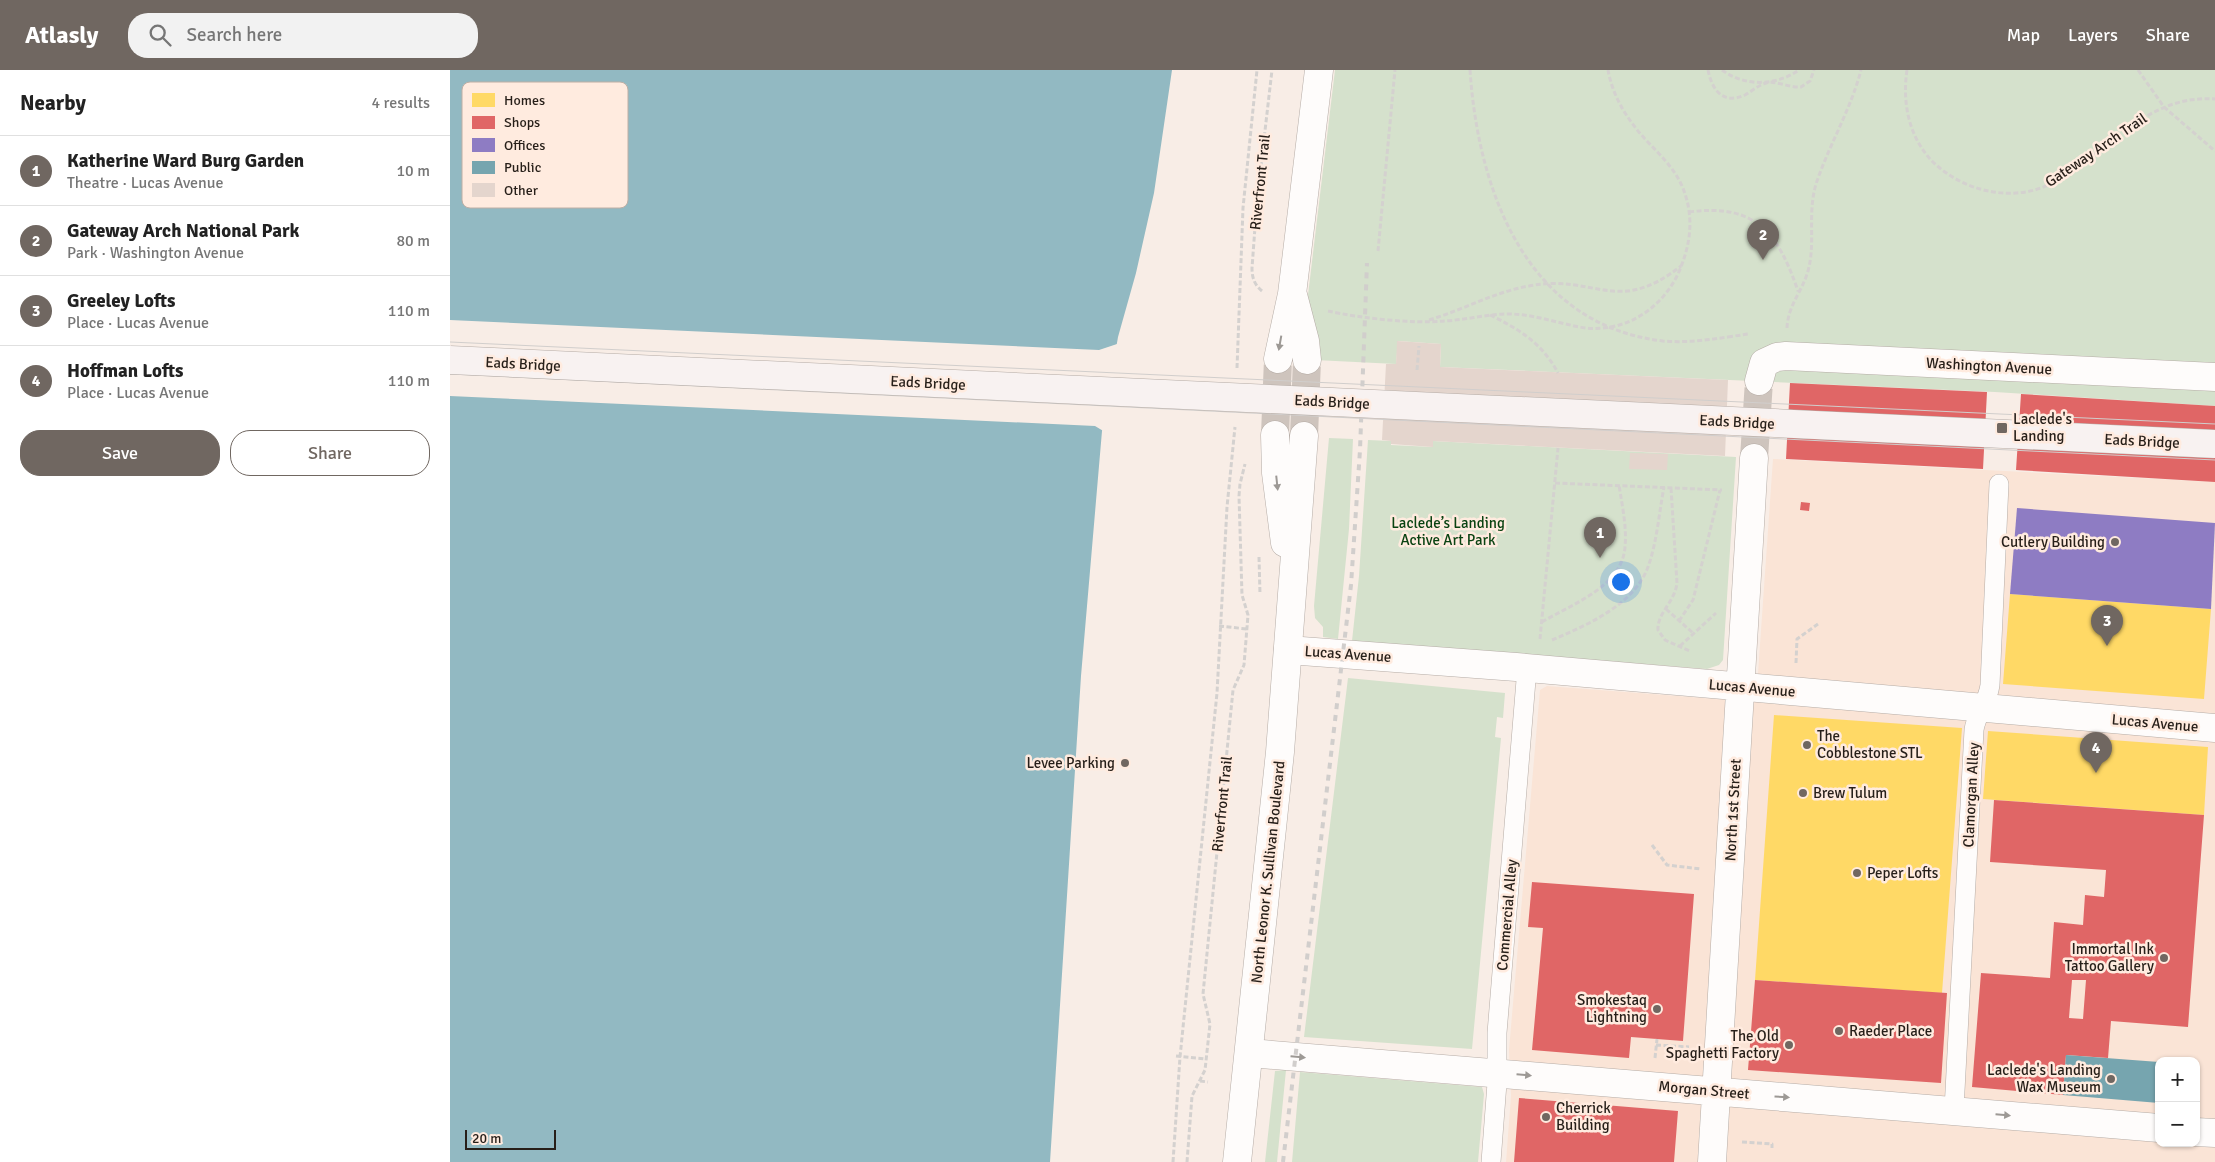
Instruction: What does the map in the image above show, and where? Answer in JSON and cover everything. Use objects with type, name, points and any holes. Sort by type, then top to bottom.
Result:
[{"type":"main road","name":"Eads Bridge","points":[[450,360],[2215,444]]},
{"type":"street","points":[[1278,359],[1292,294],[1319,70]]},
{"type":"street","points":[[1292,294],[1305,341],[1307,360]]},
{"type":"street","name":"Washington Avenue","points":[[1761,372],[1777,357],[1786,356],[2215,376]]},
{"type":"street","name":"North Leonor K. Sullivan Boulevard","points":[[1275,435],[1279,504],[1292,582]]},
{"type":"street","name":"North Leonor K. Sullivan Boulevard","points":[[1237,1162],[1280,752],[1304,436]]},
{"type":"street","name":"North 1st Street","points":[[1712,1162],[1754,458]]},
{"type":"street","name":"Lucas Avenue","points":[[1288,650],[1527,668],[2215,728]]},
{"type":"street","name":"Morgan Street","points":[[1249,1053],[2155,1128]]},
{"type":"street","points":[[2200,1132],[2215,1133]]},
{"type":"lane","name":"Clamorgan Alley","points":[[1954,1110],[1974,730],[1984,708],[1990,684],[1999,484]]},
{"type":"lane","name":"Commercial Alley","points":[[1491,1162],[1497,1073],[1497,1033],[1527,668]]},
{"type":"path","points":[[1238,357],[1245,183],[1257,70]]},
{"type":"path","name":"Riverfront Trail","points":[[1262,291],[1256,286],[1252,276],[1252,268],[1257,200],[1272,70]]},
{"type":"path","points":[[1378,251],[1396,70]]},
{"type":"path","points":[[1470,70],[1475,122],[1482,157],[1494,193],[1522,251],[1550,288],[1592,318],[1625,333],[1665,341],[1688,342],[1748,334]]},
{"type":"path","points":[[1324,310],[1423,321],[1459,320],[1489,315],[1522,314],[1587,328],[1614,326],[1649,311],[1669,289],[1681,266],[1689,240],[1689,212],[1680,180],[1671,166],[1640,134],[1625,114],[1616,97],[1608,70]]},
{"type":"path","points":[[1708,70],[1714,89],[1725,98],[1738,98],[1767,82],[1780,80],[1799,70]]},
{"type":"path","points":[[1722,70],[1745,81],[1801,87],[1810,81],[1814,70]]},
{"type":"path","points":[[1787,328],[1789,310],[1808,272],[1811,256],[1810,220],[1816,184],[1861,70]]},
{"type":"path","name":"Gateway Arch Trail","points":[[1907,70],[1905,100],[1908,120],[1926,154],[1940,169],[1956,179],[1973,188],[1993,193],[2038,189],[2053,182],[2119,133],[2164,107],[2182,101],[2215,99]]},
{"type":"path","points":[[2138,70],[2164,107],[2215,151]]},
{"type":"path","points":[[1689,212],[1728,211],[1745,216],[1760,225],[1773,237],[1783,254],[1798,292]]},
{"type":"path","points":[[1423,321],[1453,312],[1496,295],[1531,285],[1568,284],[1614,293],[1632,292],[1652,286],[1681,266]]},
{"type":"path","points":[[1489,315],[1532,339],[1545,353],[1558,373]]},
{"type":"path","points":[[1417,370],[1419,346]]},
{"type":"path","points":[[1173,1162],[1178,1056],[1221,627],[1227,507],[1234,433]]},
{"type":"path","points":[[1540,644],[1558,448]]},
{"type":"path","name":"Riverfront Trail","points":[[1187,1162],[1192,1096],[1204,1075],[1210,1024],[1203,1001],[1204,975],[1233,690],[1244,665],[1247,629],[1246,607],[1242,595],[1239,496],[1242,473],[1250,455]]},
{"type":"path","points":[[1556,483],[1714,490]]},
{"type":"path","points":[[1542,622],[1597,589],[1618,572],[1625,548],[1619,485]]},
{"type":"path","points":[[1558,638],[1620,604],[1637,587],[1649,563],[1664,488]]},
{"type":"path","points":[[1671,488],[1677,583],[1675,595],[1659,620],[1658,630],[1665,640],[1685,648]]},
{"type":"path","points":[[1679,621],[1693,600],[1720,490]]},
{"type":"path","points":[[1246,607],[1252,607]]},
{"type":"path","points":[[1666,609],[1693,633]]},
{"type":"path","points":[[1680,646],[1717,612]]},
{"type":"path","points":[[1796,662],[1797,639],[1818,624]]},
{"type":"path","points":[[1221,627],[1247,629]]},
{"type":"path","points":[[1652,845],[1667,866],[1696,868]]},
{"type":"path","points":[[1656,1052],[1657,1039]]},
{"type":"path","points":[[1656,1045],[1689,1047]]},
{"type":"path","points":[[1178,1056],[1206,1059]]},
{"type":"path","points":[[1200,1081],[1208,1082]]},
{"type":"path","points":[[1738,1142],[1772,1144],[1772,1148]]},
{"type":"shaded area","name":"Laclede's Landing","points":[[1773,459],[2215,482],[2215,1162],[1506,1162],[1511,1096],[1509,1050],[1540,690],[1547,686],[1756,702]]},
{"type":"green space","points":[[1335,70],[2215,70],[2215,406],[1995,392],[1440,367],[1441,344],[1398,341],[1396,364],[1315,360],[1308,295]]},
{"type":"green space","points":[[1329,438],[1353,439],[1349,529],[1338,639],[1323,637],[1323,627],[1315,618],[1314,606]]},
{"type":"green space","name":"Laclede’s Landing Active Art Park","points":[[1368,440],[1391,441],[1391,445],[1433,447],[1433,441],[1736,457],[1723,660],[1719,665],[1707,669],[1352,641],[1359,576]]},
{"type":"green space","points":[[1348,678],[1505,693],[1503,718],[1497,717],[1495,737],[1501,738],[1472,1049],[1304,1037]]},
{"type":"green space","points":[[1286,1070],[1277,1162],[1265,1162],[1275,1071]]},
{"type":"green space","points":[[1300,1072],[1482,1087],[1484,1094],[1478,1162],[1292,1162]]},
{"type":"water","points":[[450,70],[1172,70],[1154,193],[1136,273],[1118,337],[1102,431],[1081,676],[1050,1162],[450,1162]]},
{"type":"pier","points":[[450,320],[1099,350],[1120,343],[1105,432],[1095,426],[450,396]]},
{"type":"building: Homes","points":[[2010,594],[2211,609],[2204,699],[2003,684]]},
{"type":"building: Homes","name":"Peper Lofts","points":[[1774,715],[1962,728],[1942,993],[1755,980]]},
{"type":"building: Homes","points":[[1988,731],[2208,747],[2204,815],[1983,799]]},
{"type":"building: Shops","points":[[1790,383],[1987,392],[1983,469],[1786,459]]},
{"type":"building: Shops","points":[[2021,394],[2215,406],[2215,482],[2016,470]]},
{"type":"building: Shops","points":[[1801,502],[1810,503],[1809,511],[1800,510]]},
{"type":"building: Shops","points":[[1994,800],[2204,815],[2188,1027],[2111,1021],[2108,1058],[2066,1055],[2063,1095],[1972,1087],[1981,973],[2050,978],[2054,922],[2083,925],[2085,895],[2104,897],[2106,870],[1990,862]],"holes":[[[2072,980],[2086,980],[2083,1019],[2069,1018]]]},
{"type":"building: Shops","points":[[1532,882],[1694,894],[1683,1041],[1631,1037],[1629,1058],[1532,1050],[1543,928],[1528,927]]},
{"type":"building: Shops","name":"Raeder Place","points":[[1755,980],[1947,993],[1941,1083],[1748,1070]]},
{"type":"building: Shops","name":"Cherrick Building","points":[[1519,1098],[1678,1111],[1674,1162],[1514,1162]]},
{"type":"building: Offices","name":"Cutlery Building","points":[[2017,508],[2215,523],[2211,609],[2010,594]]},
{"type":"building: Public","name":"Laclede's Landing Wax Museum","points":[[2066,1055],[2155,1062],[2155,1103],[2063,1095]]},
{"type":"building: Other","points":[[1397,341],[1441,344],[1440,367],[1728,380],[1725,456],[1433,441],[1433,447],[1391,444],[1391,441],[1382,440],[1386,364],[1396,364]]},
{"type":"building: Other","points":[[1630,453],[1668,454],[1667,470],[1629,469]]},
{"type":"tunnel","points":[[1275,435],[1278,359]]},
{"type":"tunnel","points":[[1304,436],[1307,360]]},
{"type":"tunnel","points":[[1754,458],[1759,381]]},
{"type":"tram line","points":[[450,342],[2215,424]]},
{"type":"tram line","points":[[450,374],[2215,460]]},
{"type":"railway","points":[[1283,1162],[1351,585],[1360,450],[1367,263]]},
{"type":"place","name":"Gateway Arch National Park","points":[[1763,260]]},
{"type":"place","name":"Laclede's Landing","points":[[2002,428]]},
{"type":"place","name":"Cutlery Building","points":[[2115,542]]},
{"type":"place","name":"Katherine Ward Burg Garden","points":[[1600,558]]},
{"type":"place","name":"Greeley Lofts","points":[[2107,646]]},
{"type":"place","name":"The Cobblestone STL","points":[[1807,745]]},
{"type":"place","name":"Levee Parking","points":[[1125,763]]},
{"type":"place","name":"Hoffman Lofts","points":[[2096,773]]},
{"type":"place","name":"Brew Tulum","points":[[1803,793]]},
{"type":"place","name":"Peper Lofts","points":[[1857,873]]},
{"type":"place","name":"Immortal Ink Tattoo Gallery","points":[[2164,958]]},
{"type":"place","name":"Smokestaq Lightning","points":[[1657,1009]]},
{"type":"place","name":"Raeder Place","points":[[1839,1031]]},
{"type":"place","name":"The Old Spaghetti Factory","points":[[1789,1045]]},
{"type":"place","name":"Laclede's Landing Wax Museum","points":[[2111,1079]]},
{"type":"place","name":"Cherrick Building","points":[[1546,1117]]}]
